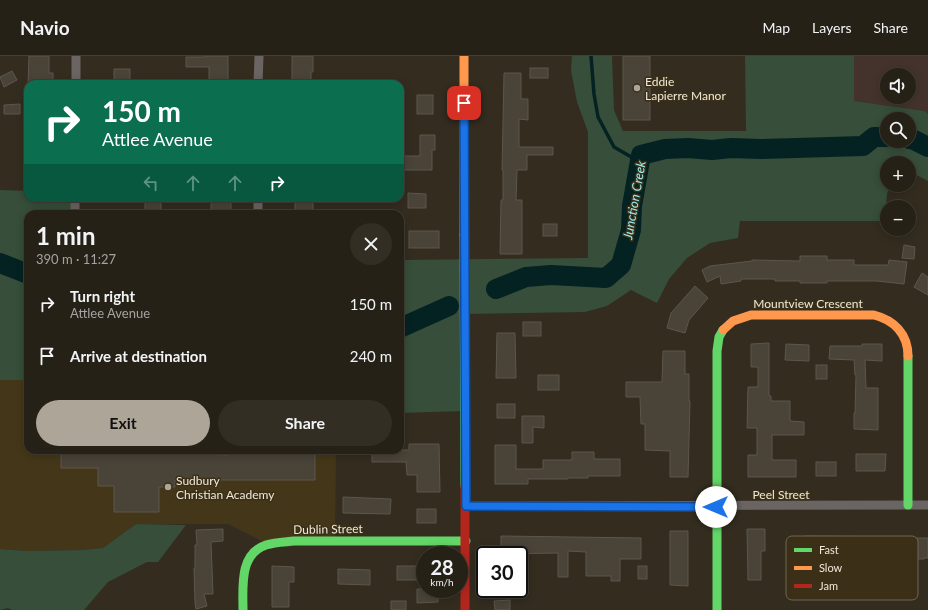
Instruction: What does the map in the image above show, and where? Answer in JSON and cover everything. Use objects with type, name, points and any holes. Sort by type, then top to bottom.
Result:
[{"type":"street","points":[[76,56],[76,80]]},
{"type":"street","points":[[258,56],[258,80]]},
{"type":"street","points":[[464,56],[465,610]]},
{"type":"street","name":"Mountview Crescent","points":[[717,610],[717,351],[720,334],[728,324],[738,318],[751,315],[874,315],[886,317],[895,324],[902,332],[906,340],[908,352],[908,505]]},
{"type":"street","name":"Peel Street","points":[[466,506],[716,507],[928,505]]},
{"type":"street","name":"Dublin Street","points":[[243,610],[244,571],[246,561],[250,554],[266,545],[294,541],[321,540],[466,541]]},
{"type":"shaded area","points":[[854,56],[928,56],[928,114],[925,111],[854,101]]},
{"type":"shaded area","name":"Sudbury Christian Academy","points":[[0,380],[24,380],[24,454],[336,454],[335,542],[270,545],[228,524],[136,524],[103,548],[27,551],[0,549]]},
{"type":"green space","points":[[572,56],[612,56],[614,110],[623,131],[746,131],[745,56],[854,56],[854,101],[925,111],[928,114],[928,181],[916,175],[916,156],[880,156],[880,192],[888,192],[887,200],[880,200],[880,221],[740,221],[738,238],[710,243],[687,258],[669,279],[657,303],[631,290],[607,306],[585,312],[463,314],[464,411],[404,413],[404,260],[588,258],[588,132],[577,102],[571,70]]},
{"type":"green space","points":[[0,190],[24,191],[24,202],[74,202],[74,210],[24,210],[24,380],[0,380]]},
{"type":"green space","points":[[136,524],[186,525],[158,562],[147,562],[108,582],[84,610],[12,610],[8,608],[0,610],[0,549],[27,551],[103,548]]},
{"type":"building","points":[[29,56],[49,56],[49,73],[53,73],[53,80],[28,80]]},
{"type":"building","points":[[228,56],[228,80],[209,80],[209,67],[186,67],[186,57]]},
{"type":"building","points":[[292,56],[313,56],[313,72],[311,72],[311,80],[292,80]]},
{"type":"building","name":"Eddie Lapierre Manor","points":[[623,56],[650,56],[650,120],[623,120]]},
{"type":"building","points":[[530,68],[548,68],[548,78],[530,78]]},
{"type":"building","points":[[114,69],[130,69],[130,80],[114,80]]},
{"type":"building","points":[[12,71],[17,80],[4,87],[0,77]]},
{"type":"building","points":[[504,73],[521,73],[521,99],[528,99],[528,120],[519,119],[519,147],[553,147],[553,155],[527,155],[527,170],[517,170],[516,200],[522,200],[522,254],[500,254],[501,200],[503,200],[502,170]]},
{"type":"building","points":[[417,95],[433,95],[433,114],[417,114]]},
{"type":"building","points":[[20,104],[20,114],[4,114],[4,105]]},
{"type":"building","points":[[420,135],[435,135],[435,150],[432,150],[432,170],[404,170],[404,156],[420,156]]},
{"type":"building","points":[[408,193],[426,194],[426,208],[408,208]]},
{"type":"building","points":[[145,202],[161,202],[161,210],[145,210]]},
{"type":"building","points":[[211,202],[231,202],[231,210],[211,210]]},
{"type":"building","points":[[295,202],[313,202],[313,210],[295,210]]},
{"type":"building","points":[[543,224],[557,224],[557,236],[543,236]]},
{"type":"building","points":[[409,231],[439,231],[439,248],[409,248]]},
{"type":"building","points":[[904,245],[915,247],[914,259],[902,258]]},
{"type":"building","points":[[800,256],[827,256],[827,260],[854,260],[854,265],[888,265],[889,260],[907,262],[904,284],[877,281],[827,281],[827,283],[800,283],[800,281],[775,281],[775,279],[741,279],[741,281],[721,284],[720,276],[707,282],[702,270],[710,266],[752,260],[800,261]]},
{"type":"building","points":[[922,273],[928,277],[928,295],[914,287]]},
{"type":"building","points":[[695,286],[708,298],[689,320],[685,333],[667,328],[671,313]]},
{"type":"building","points":[[523,322],[541,322],[541,336],[523,336]]},
{"type":"building","points":[[497,333],[515,333],[516,378],[496,378]]},
{"type":"building","points":[[769,343],[769,396],[771,396],[771,401],[790,401],[790,421],[804,422],[804,435],[772,435],[772,460],[796,460],[796,477],[748,477],[748,455],[757,455],[757,428],[747,428],[748,387],[758,387],[758,367],[751,367],[751,344]]},
{"type":"building","points":[[786,344],[809,345],[809,361],[785,360]]},
{"type":"building","points":[[862,344],[882,344],[882,361],[865,360],[866,388],[878,388],[878,430],[854,429],[856,375],[854,360],[829,359],[830,346],[862,346]]},
{"type":"building","points":[[663,351],[685,351],[685,374],[689,374],[690,401],[688,477],[670,477],[670,451],[645,450],[645,424],[641,424],[640,397],[626,397],[626,382],[662,382]]},
{"type":"building","points":[[816,365],[827,365],[827,379],[816,379]]},
{"type":"building","points":[[538,375],[559,375],[559,390],[538,390]]},
{"type":"building","points":[[497,404],[515,404],[515,418],[497,418]]},
{"type":"building","points":[[522,416],[544,416],[544,428],[533,427],[533,443],[522,443]]},
{"type":"building","points":[[409,444],[439,444],[440,492],[417,492],[417,475],[407,475],[406,462],[372,462],[372,454],[404,454],[404,450],[409,450]]},
{"type":"building","points":[[495,445],[516,445],[516,469],[543,469],[543,460],[572,460],[572,452],[594,452],[594,459],[620,459],[620,476],[588,476],[588,478],[568,479],[528,479],[528,484],[495,484]]},
{"type":"building","points":[[61,454],[315,454],[315,480],[175,480],[175,487],[159,487],[159,512],[114,512],[114,486],[98,486],[98,468],[61,468]]},
{"type":"building","points":[[856,454],[886,454],[885,471],[856,471]]},
{"type":"building","points":[[816,462],[836,462],[836,476],[816,476]]},
{"type":"building","points":[[343,497],[391,499],[390,514],[343,513]]},
{"type":"building","points":[[417,509],[436,509],[436,523],[417,523]]},
{"type":"building","points":[[223,529],[223,541],[211,542],[213,594],[204,594],[207,606],[196,609],[194,568],[195,545],[197,545],[196,530]]},
{"type":"building","points":[[747,529],[765,529],[765,551],[761,551],[761,580],[748,580]]},
{"type":"building","points":[[670,531],[688,531],[688,586],[670,585]]},
{"type":"building","points":[[501,536],[641,538],[641,559],[620,559],[620,581],[611,581],[611,576],[586,576],[586,552],[568,551],[568,577],[558,577],[558,553],[528,554],[528,546],[501,546]]},
{"type":"building","points":[[918,538],[928,538],[928,558],[918,559]]},
{"type":"building","points":[[272,566],[294,567],[294,582],[289,582],[289,607],[272,607]]},
{"type":"building","points":[[397,566],[416,566],[416,580],[397,580]]},
{"type":"building","points":[[638,566],[647,566],[647,579],[638,579]]},
{"type":"building","points":[[338,569],[370,570],[370,585],[338,584]]},
{"type":"building","points":[[417,598],[438,598],[438,602],[417,603]]},
{"type":"building","points":[[510,600],[510,610],[495,610],[494,601]]},
{"type":"building","points":[[391,601],[406,601],[406,610],[391,610]]},
{"type":"waterway","points":[[591,56],[594,94],[598,117],[614,147],[640,162]]},
{"type":"waterway","name":"Junction Creek","points":[[496,289],[526,277],[551,275],[606,278],[621,265],[631,230],[632,206],[641,155],[665,149],[688,148],[712,150],[731,148],[761,149],[863,146],[874,137],[880,137]]},
{"type":"waterway","name":"Junction Creek","points":[[916,141],[928,147]]},
{"type":"waterway","name":"Junction Creek","points":[[0,263],[24,272]]},
{"type":"waterway","name":"Junction Creek","points":[[404,326],[449,306]]},
{"type":"traffic: fast","points":[[464,235],[465,486]]},
{"type":"traffic: fast","points":[[717,610],[717,351],[719,337],[723,330]]},
{"type":"traffic: fast","points":[[908,356],[908,505]]},
{"type":"traffic: fast","points":[[243,610],[243,582],[247,563],[257,549],[266,545],[294,541],[466,541]]},
{"type":"traffic: slow","points":[[464,56],[464,235]]},
{"type":"traffic: slow","points":[[723,330],[733,321],[751,315],[874,315],[894,324],[906,341],[908,356]]},
{"type":"traffic: jam","points":[[465,486],[465,610]]},
{"type":"place","name":"Eddie Lapierre Manor","points":[[637,88]]},
{"type":"place","name":"Sudbury Christian Academy","points":[[168,487]]},
{"type":"route","points":[[464,103],[464,369],[466,506],[716,507]]}]
